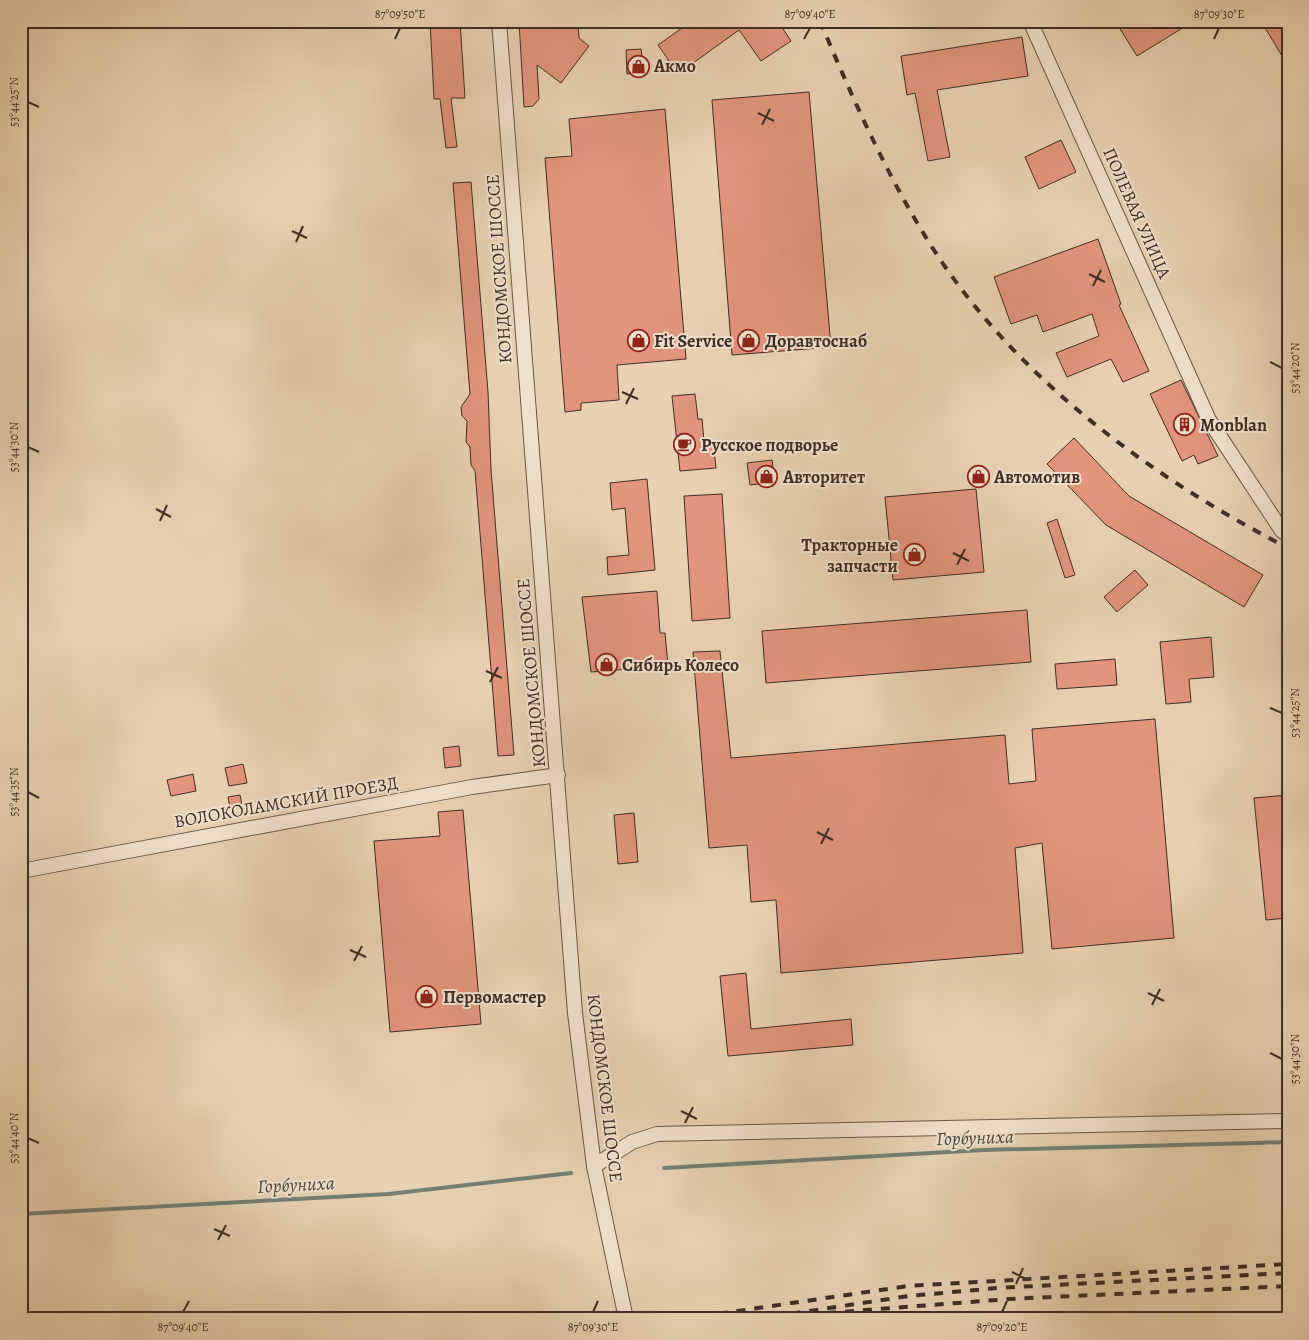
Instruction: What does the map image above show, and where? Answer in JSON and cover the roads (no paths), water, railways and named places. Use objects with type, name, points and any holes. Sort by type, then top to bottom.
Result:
[{"type":"street","name":"КОНДОМСКОЕ ШОССЕ","points":[[499,21],[575,1013],[594,1166],[626,1319]]},
{"type":"street","name":"ПОЛЕВАЯ УЛИЦА","points":[[1030,21],[1209,420],[1282,531],[1288,534]]},
{"type":"street","name":"ВОЛОКОЛАМСКИЙ ПРОЕЗД","points":[[21,871],[472,787],[558,775]]},
{"type":"street","points":[[594,1166],[632,1142],[658,1134],[1288,1121]]},
{"type":"waterway","name":"Горбуниха","points":[[664,1168],[984,1150],[1288,1142]]},
{"type":"waterway","name":"Горбуниха","points":[[21,1214],[389,1194],[571,1173]]},
{"type":"railway","points":[[820,21],[870,135],[914,217],[964,293],[1002,338],[1044,380],[1136,456],[1236,520],[1288,548]]},
{"type":"railway","points":[[683,1319],[908,1286],[1288,1264]]},
{"type":"railway","points":[[756,1319],[909,1296],[997,1288],[1288,1273]]},
{"type":"railway","points":[[827,1313],[1009,1299],[1288,1286]]},
{"type":"place","name":"Акмо","points":[[638,66]]},
{"type":"place","name":"Fit Service","points":[[638,341]]},
{"type":"place","name":"Доравтоснаб","points":[[749,341]]},
{"type":"place","name":"Monblan","points":[[1184,425]]},
{"type":"place","name":"Русское подворье","points":[[685,445]]},
{"type":"place","name":"Авторитет","points":[[767,477]]},
{"type":"place","name":"Автомотив","points":[[978,477]]},
{"type":"place","name":"Тракторные запчасти","points":[[914,555]]},
{"type":"place","name":"Сибирь Колесо","points":[[606,665]]},
{"type":"place","name":"Первомастер","points":[[427,997]]}]
